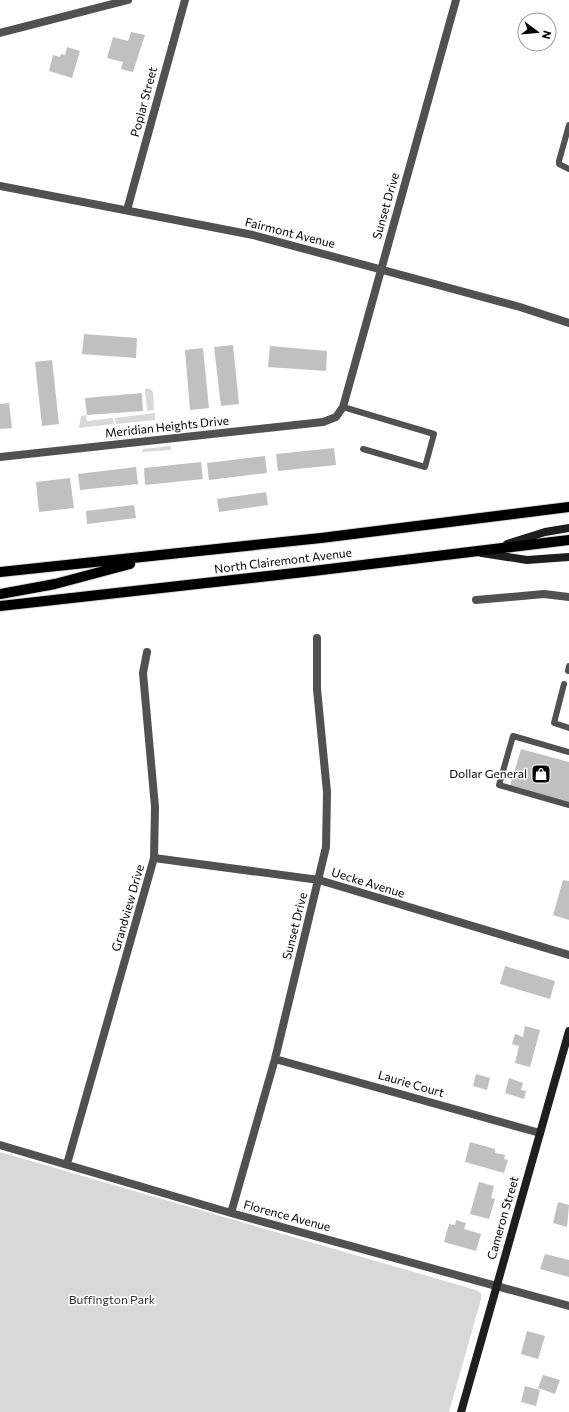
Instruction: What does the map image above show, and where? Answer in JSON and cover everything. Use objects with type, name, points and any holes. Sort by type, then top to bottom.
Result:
[{"type":"main road","name":"North Clairemont Avenue","points":[[0,572],[155,557],[569,507]]},
{"type":"main road","points":[[493,549],[545,532],[569,528]]},
{"type":"main road","name":"North Clairemont Avenue","points":[[0,606],[569,540]]},
{"type":"main road","points":[[472,552],[526,560],[569,556]]},
{"type":"main road","points":[[0,594],[91,575],[155,557]]},
{"type":"main road","name":"Cameron Street","points":[[461,1412],[569,1031]]},
{"type":"street","points":[[0,34],[128,0]]},
{"type":"street","name":"Poplar Street","points":[[127,210],[185,0]]},
{"type":"street","name":"Sunset Drive","points":[[336,417],[343,407],[456,0]]},
{"type":"street","name":"Fairmont Avenue","points":[[0,186],[253,235],[520,307],[569,323]]},
{"type":"street","name":"Meridian Heights Drive","points":[[0,457],[322,422],[336,417]]},
{"type":"street","points":[[476,600],[544,594],[569,597]]},
{"type":"street","name":"Sunset Drive","points":[[231,1213],[275,1059],[326,847],[327,792],[317,689],[317,638]]},
{"type":"street","name":"Grandview Drive","points":[[67,1164],[154,858],[154,786],[143,673],[147,652]]},
{"type":"street","name":"Uecke Avenue","points":[[154,858],[319,880],[569,955]]},
{"type":"street","name":"Laurie Court","points":[[275,1059],[540,1133]]},
{"type":"street","name":"Florence Avenue","points":[[0,1145],[231,1213],[569,1306]]},
{"type":"lane","points":[[569,125],[567,137],[559,161],[559,164],[569,169]]},
{"type":"lane","points":[[343,407],[434,434],[424,467],[363,449]]},
{"type":"lane","points":[[564,684],[554,723],[569,728]]},
{"type":"lane","points":[[569,752],[513,736],[499,785],[569,805]]},
{"type":"green space","points":[[145,389],[150,389],[153,392],[154,410],[147,411]]},
{"type":"green space","points":[[155,413],[155,420],[116,424],[115,418]]},
{"type":"green space","points":[[86,415],[87,421],[113,418],[114,424],[79,428],[81,416]]},
{"type":"green space","points":[[171,446],[171,450],[142,452],[143,449]]},
{"type":"green space","name":"Buffington Park","points":[[0,1152],[476,1290],[481,1293],[481,1299],[449,1412],[0,1412]]},
{"type":"building","points":[[131,32],[145,35],[133,72],[121,69],[123,62],[107,58],[113,37],[128,41]]},
{"type":"building","points":[[67,47],[80,51],[72,78],[49,71],[53,55],[60,57],[61,54],[65,55]]},
{"type":"building","points":[[84,334],[137,338],[136,358],[82,354]]},
{"type":"building","points":[[233,345],[239,404],[221,406],[214,347]]},
{"type":"building","points":[[270,346],[327,351],[326,371],[268,367]]},
{"type":"building","points":[[203,348],[209,408],[190,410],[185,350]]},
{"type":"building","points":[[52,360],[59,424],[42,426],[35,362]]},
{"type":"building","points":[[142,393],[143,411],[87,415],[85,398]]},
{"type":"building","points":[[9,403],[12,428],[0,429],[0,404]]},
{"type":"building","points":[[334,448],[336,465],[278,471],[276,454]]},
{"type":"building","points":[[265,456],[267,473],[209,480],[207,463]]},
{"type":"building","points":[[201,462],[203,479],[145,485],[144,468]]},
{"type":"building","points":[[136,467],[138,484],[80,490],[78,474]]},
{"type":"building","points":[[70,478],[74,508],[39,512],[36,482]]},
{"type":"building","points":[[266,492],[268,505],[219,512],[217,499]]},
{"type":"building","points":[[134,505],[136,518],[87,524],[86,511]]},
{"type":"building","name":"Dollar General","points":[[521,749],[569,762],[569,803],[510,786]]},
{"type":"building","points":[[563,880],[569,881],[569,920],[553,915]]},
{"type":"building","points":[[505,966],[555,981],[550,999],[500,984]]},
{"type":"building","points":[[525,1026],[540,1030],[530,1067],[515,1063],[519,1046],[512,1044],[515,1034],[523,1037]]},
{"type":"building","points":[[476,1074],[490,1078],[487,1090],[473,1086]]},
{"type":"building","points":[[509,1078],[523,1083],[521,1090],[526,1091],[524,1099],[505,1093]]},
{"type":"building","points":[[470,1142],[495,1149],[495,1153],[505,1155],[504,1159],[508,1160],[504,1173],[465,1162]]},
{"type":"building","points":[[479,1182],[494,1186],[491,1198],[495,1199],[489,1219],[470,1214]]},
{"type":"building","points":[[558,1202],[569,1205],[567,1227],[553,1223]]},
{"type":"building","points":[[456,1220],[466,1223],[464,1229],[481,1234],[476,1251],[444,1242],[449,1224],[455,1225]]},
{"type":"building","points":[[545,1254],[569,1260],[569,1277],[540,1269]]},
{"type":"building","points":[[527,1331],[545,1336],[538,1359],[521,1354]]},
{"type":"building","points":[[543,1375],[560,1380],[555,1394],[538,1388]]},
{"type":"building","points":[[525,1386],[540,1390],[536,1406],[521,1402]]},
{"type":"place","name":"Dollar General","points":[[541,774]]}]
